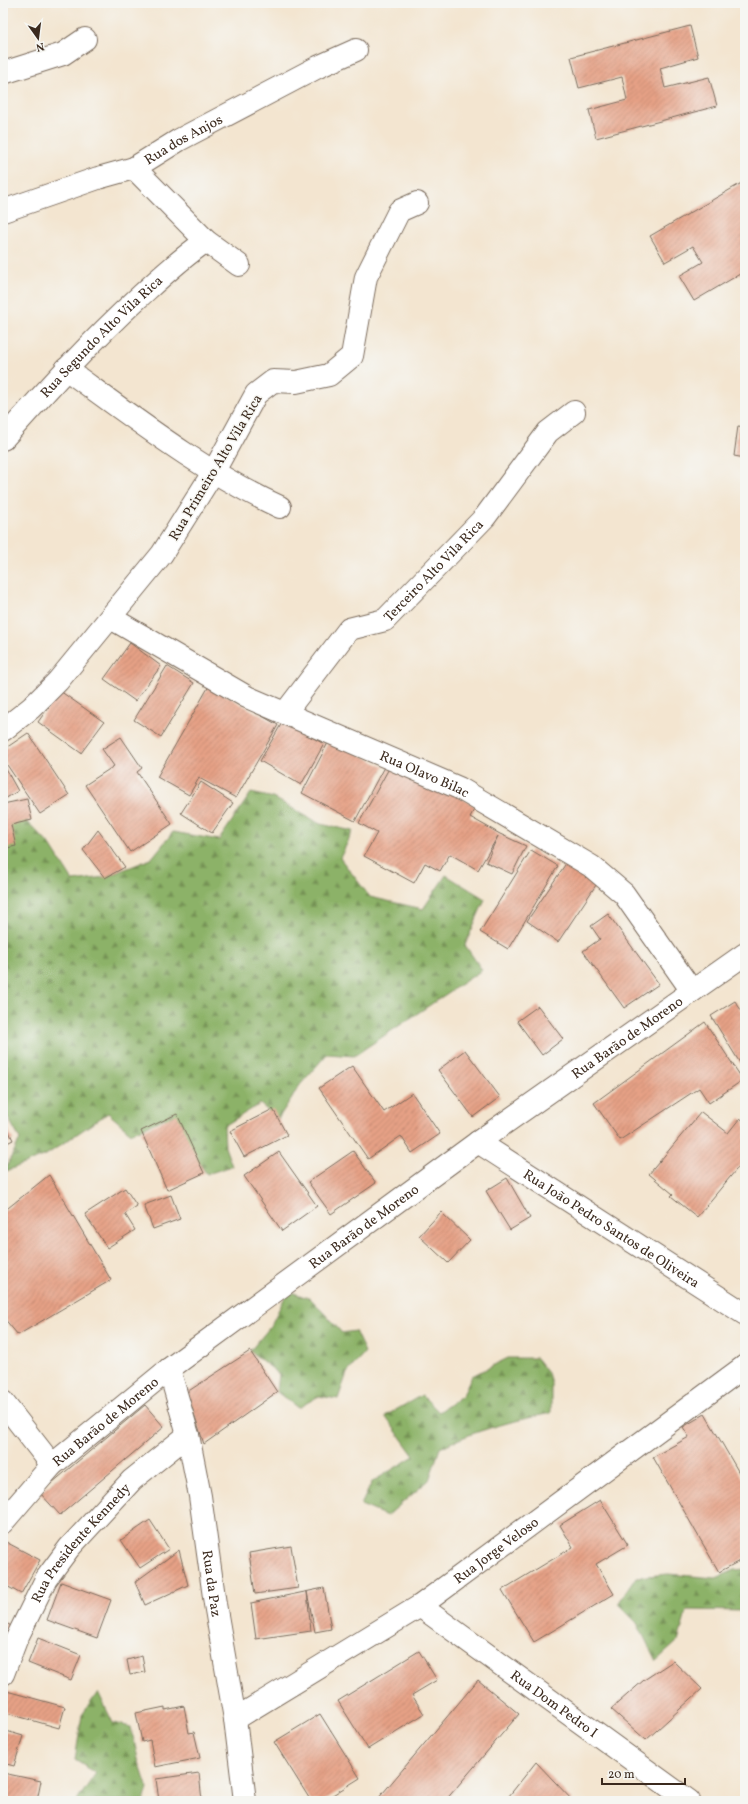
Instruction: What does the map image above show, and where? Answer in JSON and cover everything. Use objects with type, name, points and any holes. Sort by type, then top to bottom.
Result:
[{"type":"street","points":[[3,73],[62,54],[85,39]]},
{"type":"street","name":"Rua dos Anjos","points":[[3,211],[98,178],[134,168],[179,140],[318,67],[356,50]]},
{"type":"street","points":[[134,168],[206,241],[239,265]]},
{"type":"street","name":"Rua Primeiro Alto Vila Rica","points":[[3,730],[31,708],[58,682],[162,554],[214,471],[256,394],[273,381],[296,382],[329,375],[352,356],[366,277],[399,211],[417,203]]},
{"type":"street","name":"Rua Segundo Alto Vila Rica","points":[[3,439],[66,369],[183,257],[206,241]]},
{"type":"street","points":[[66,369],[214,471],[256,496],[280,507]]},
{"type":"street","name":"Terceiro Alto Vila Rica","points":[[285,713],[349,629],[385,620],[485,517],[548,432],[574,412]]},
{"type":"street","name":"Rua Olavo Bilac","points":[[111,618],[247,697],[459,788],[591,866],[624,894],[692,991]]},
{"type":"street","name":"Rua Barão de Moreno","points":[[3,1522],[52,1465],[168,1369],[478,1142],[745,954]]},
{"type":"street","name":"Rua João Pedro Santos de Oliveira","points":[[478,1142],[745,1314]]},
{"type":"street","name":"Rua Jorge Veloso","points":[[235,1719],[420,1606],[745,1366]]},
{"type":"street","name":"Rua da Paz","points":[[168,1369],[188,1435],[200,1496],[215,1604],[235,1719],[245,1801]]},
{"type":"street","points":[[3,1402],[52,1465]]},
{"type":"street","name":"Rua Presidente Kennedy","points":[[3,1674],[16,1640],[46,1579],[69,1548],[132,1480],[188,1435]]},
{"type":"street","name":"Rua Dom Pedro I","points":[[420,1606],[689,1801]]},
{"type":"green space","points":[[251,793],[274,798],[320,824],[353,831],[340,858],[370,897],[423,909],[446,875],[485,899],[465,945],[482,970],[354,1056],[327,1054],[300,1085],[278,1119],[260,1104],[224,1126],[225,1147],[232,1166],[207,1174],[165,1118],[131,1133],[108,1113],[46,1155],[4,1172],[20,1139],[3,1109],[3,816],[14,808],[50,845],[73,881],[105,877],[151,859],[173,832],[219,840]]},
{"type":"green space","points":[[288,1291],[311,1299],[342,1333],[355,1331],[365,1352],[347,1373],[338,1399],[319,1396],[298,1408],[277,1392],[279,1374],[250,1351],[270,1327]]},
{"type":"green space","points":[[508,1358],[536,1358],[548,1373],[551,1383],[551,1413],[480,1431],[440,1448],[429,1480],[387,1516],[361,1505],[372,1482],[414,1456],[385,1416],[422,1395],[439,1412],[463,1395],[472,1376]]},
{"type":"green space","points":[[745,1569],[745,1611],[687,1610],[678,1641],[656,1661],[637,1623],[618,1604],[636,1577],[668,1574],[716,1578],[735,1570]]},
{"type":"green space","points":[[98,1692],[113,1723],[131,1727],[138,1759],[148,1789],[144,1801],[77,1801],[96,1773],[75,1760],[82,1715]]},
{"type":"building","points":[[690,26],[698,57],[660,68],[665,88],[709,77],[717,106],[596,138],[589,110],[627,100],[622,77],[579,88],[571,57]]},
{"type":"building","points":[[745,181],[745,216],[743,217],[745,221],[745,271],[694,301],[679,276],[703,262],[693,246],[665,262],[650,236]]},
{"type":"building","points":[[738,426],[745,427],[745,458],[734,456]]},
{"type":"building","points":[[130,643],[161,666],[135,701],[104,679]]},
{"type":"building","points":[[167,666],[194,683],[161,737],[134,720]]},
{"type":"building","points":[[209,686],[278,725],[236,798],[199,778],[189,795],[157,777]]},
{"type":"building","points":[[60,691],[104,722],[81,753],[38,722]]},
{"type":"building","points":[[283,721],[324,744],[301,785],[260,761]]},
{"type":"building","points":[[28,733],[69,795],[40,814],[3,759],[3,750]]},
{"type":"building","points":[[121,737],[142,768],[137,772],[172,824],[130,852],[85,785],[114,766],[102,749]]},
{"type":"building","points":[[330,739],[384,767],[355,821],[302,793]]},
{"type":"building","points":[[393,761],[476,806],[470,817],[500,834],[526,846],[512,874],[486,862],[498,836],[478,870],[450,854],[440,871],[425,863],[414,883],[364,856],[377,833],[359,823]]},
{"type":"building","points":[[3,764],[18,791],[3,800]]},
{"type":"building","points":[[201,782],[233,803],[212,833],[181,813]]},
{"type":"building","points":[[27,799],[32,820],[11,825],[16,846],[3,849],[3,804]]},
{"type":"building","points":[[98,830],[125,867],[105,878],[83,850]]},
{"type":"building","points":[[531,850],[558,866],[508,949],[480,932]]},
{"type":"building","points":[[567,862],[598,882],[558,942],[527,921]]},
{"type":"building","points":[[608,914],[659,984],[624,1008],[583,951],[600,939],[591,926]]},
{"type":"building","points":[[735,1001],[745,1016],[745,1071],[711,1016]]},
{"type":"building","points":[[538,1006],[563,1039],[542,1055],[517,1021]]},
{"type":"building","points":[[705,1022],[743,1080],[709,1103],[699,1088],[620,1140],[594,1103]]},
{"type":"building","points":[[465,1050],[500,1097],[473,1117],[438,1070]]},
{"type":"building","points":[[352,1066],[384,1112],[412,1093],[440,1134],[412,1153],[401,1136],[368,1159],[319,1088]]},
{"type":"building","points":[[273,1109],[287,1135],[244,1157],[230,1131]]},
{"type":"building","points":[[701,1112],[728,1133],[740,1118],[745,1122],[745,1159],[697,1217],[671,1196],[673,1194],[649,1174]]},
{"type":"building","points":[[177,1114],[204,1173],[167,1190],[141,1131]]},
{"type":"building","points":[[3,1119],[13,1140],[3,1145]]},
{"type":"building","points":[[353,1151],[376,1183],[331,1214],[308,1182]]},
{"type":"building","points":[[279,1152],[317,1206],[282,1231],[244,1176]]},
{"type":"building","points":[[49,1175],[111,1280],[18,1335],[3,1317],[3,1212]]},
{"type":"building","points":[[507,1178],[530,1218],[510,1230],[486,1191]]},
{"type":"building","points":[[125,1188],[137,1206],[125,1214],[135,1230],[107,1248],[85,1214]]},
{"type":"building","points":[[171,1195],[180,1219],[153,1229],[144,1205]]},
{"type":"building","points":[[441,1212],[470,1240],[448,1263],[419,1236]]},
{"type":"building","points":[[250,1351],[277,1392],[204,1444],[187,1392]]},
{"type":"building","points":[[145,1405],[164,1427],[60,1515],[40,1493]]},
{"type":"building","points":[[745,1406],[745,1414],[741,1408]]},
{"type":"building","points":[[705,1414],[745,1483],[745,1558],[719,1572],[653,1457],[689,1437],[683,1427]]},
{"type":"building","points":[[600,1500],[628,1545],[596,1564],[614,1594],[534,1642],[502,1590],[573,1547],[560,1525]]},
{"type":"building","points":[[150,1520],[169,1549],[140,1568],[121,1540]]},
{"type":"building","points":[[4,1541],[40,1560],[21,1594],[3,1584]]},
{"type":"building","points":[[291,1546],[298,1588],[255,1594],[249,1553]]},
{"type":"building","points":[[179,1550],[188,1585],[145,1605],[135,1582]]},
{"type":"building","points":[[61,1582],[111,1600],[97,1638],[47,1620]]},
{"type":"building","points":[[324,1588],[331,1629],[315,1632],[307,1592],[311,1631],[256,1639],[251,1603]]},
{"type":"building","points":[[3,1621],[11,1626],[5,1636],[3,1635]]},
{"type":"building","points":[[38,1638],[81,1655],[71,1680],[28,1663]]},
{"type":"building","points":[[419,1651],[437,1680],[412,1695],[424,1714],[368,1749],[338,1701]]},
{"type":"building","points":[[142,1656],[145,1672],[130,1675],[127,1660]]},
{"type":"building","points":[[673,1661],[702,1689],[646,1740],[611,1709],[644,1680]]},
{"type":"building","points":[[478,1680],[519,1714],[445,1801],[378,1801],[377,1800]]},
{"type":"building","points":[[3,1690],[65,1707],[59,1728],[3,1712]]},
{"type":"building","points":[[184,1706],[189,1733],[194,1732],[200,1758],[155,1767],[150,1740],[142,1742],[136,1713],[165,1707],[165,1710]]},
{"type":"building","points":[[320,1714],[360,1778],[323,1801],[311,1801],[274,1742]]},
{"type":"building","points":[[3,1730],[23,1736],[14,1766],[3,1763]]},
{"type":"building","points":[[536,1762],[573,1801],[505,1801]]},
{"type":"building","points":[[3,1773],[41,1781],[37,1801],[3,1801]]},
{"type":"building","points":[[199,1773],[202,1801],[159,1801],[156,1779]]}]
